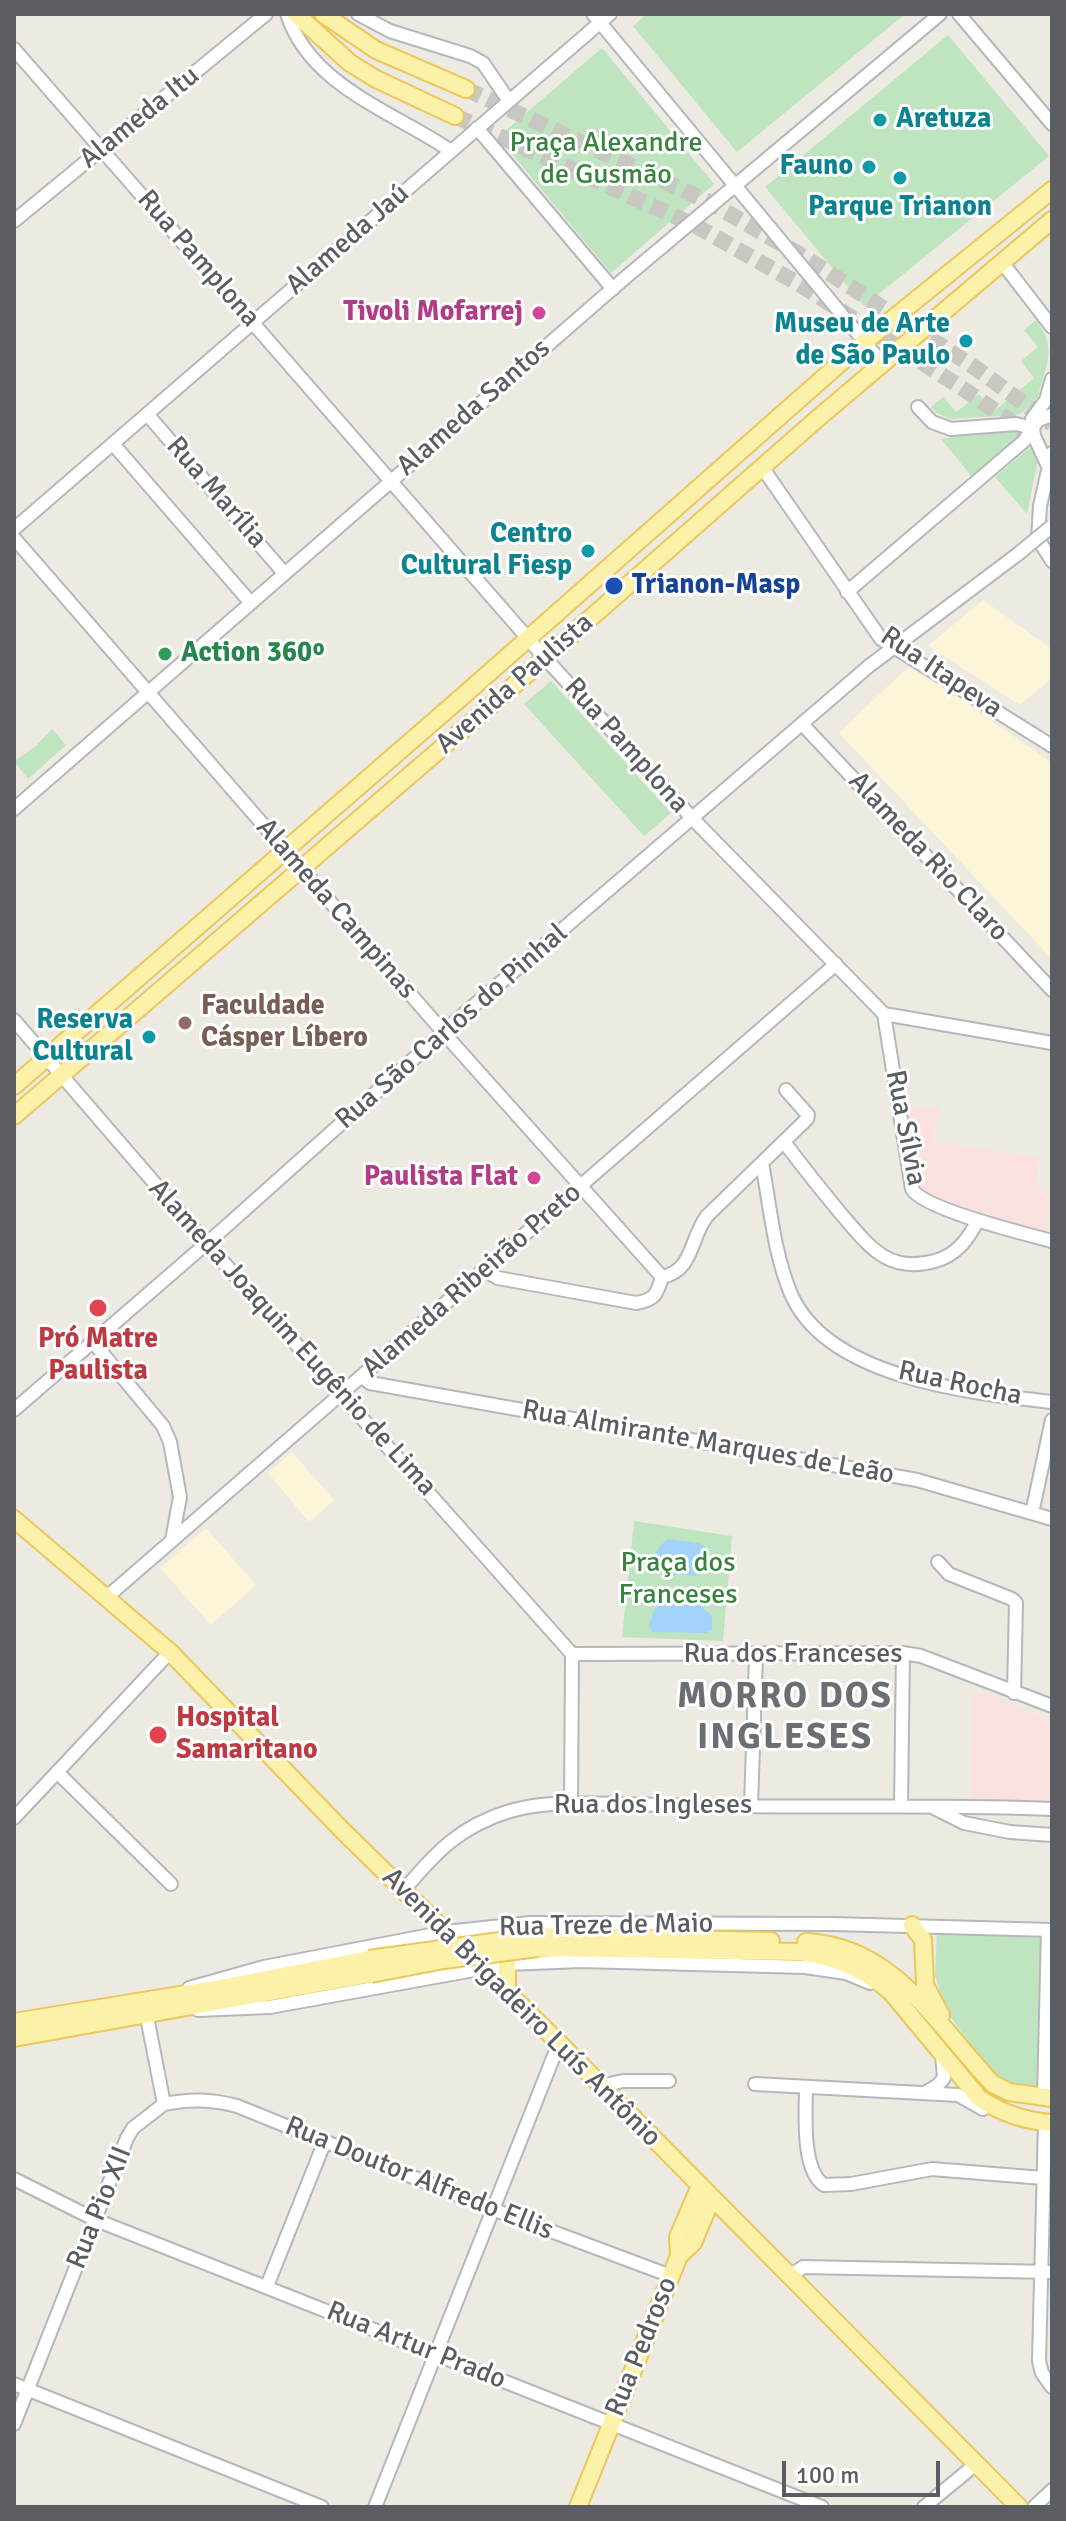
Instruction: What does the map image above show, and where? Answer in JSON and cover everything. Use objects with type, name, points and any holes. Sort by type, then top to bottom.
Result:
[{"type":"main road","points":[[296,14],[350,63],[376,79],[455,116]]},
{"type":"main road","points":[[323,14],[376,50],[466,89]]},
{"type":"main road","name":"Avenida Paulista","points":[[14,1086],[530,638],[864,342],[1052,190]]},
{"type":"main road","name":"Avenida Paulista","points":[[14,1116],[882,363],[1052,220]]},
{"type":"main road","name":"Avenida Brigadeiro Luís Antônio","points":[[14,1519],[170,1652],[342,1830],[559,2043],[1019,2507]]},
{"type":"main road","points":[[912,1925],[923,1940],[925,1985],[941,2015],[944,2029]]},
{"type":"main road","points":[[537,1942],[823,1955],[859,1969],[891,1992]]},
{"type":"main road","points":[[14,2038],[145,2007],[167,1995],[444,1960],[537,1942],[814,1943],[847,1949],[872,1960],[907,1988],[993,2084],[1009,2092],[1048,2098]]},
{"type":"main road","points":[[507,1964],[507,1993]]},
{"type":"main road","points":[[14,2022],[145,2007],[179,2009],[370,1967]]},
{"type":"main road","name":"Rua Treze de Maio","points":[[891,1992],[979,2098],[998,2111],[1043,2122]]},
{"type":"main road","name":"Rua Pedroso","points":[[578,2507],[679,2256],[678,2237],[700,2186]]},
{"type":"main road","points":[[679,2256],[693,2243],[712,2198]]},
{"type":"street","name":"Alameda Itu","points":[[14,221],[266,14]]},
{"type":"street","points":[[287,14],[299,42],[323,69],[357,95],[451,151]]},
{"type":"street","points":[[358,14],[390,31],[483,63],[509,101]]},
{"type":"street","name":"Alameda Santos","points":[[14,809],[734,185],[940,14]]},
{"type":"street","points":[[959,14],[1052,124]]},
{"type":"street","points":[[601,17],[734,185],[882,363]]},
{"type":"street","name":"Alameda Jaú","points":[[14,529],[509,101],[601,17]]},
{"type":"street","name":"Rua Pamplona","points":[[14,49],[545,658],[693,819],[884,1014]]},
{"type":"street","points":[[477,128],[613,289]]},
{"type":"street","points":[[1001,261],[1052,327]]},
{"type":"street","points":[[1052,379],[1046,400],[1034,414],[1032,428],[1050,460],[1040,506],[1038,539],[1052,561]]},
{"type":"street","points":[[918,407],[932,422],[951,429],[1016,424],[1032,428]]},
{"type":"street","name":"Rua Marília","points":[[147,414],[284,573]]},
{"type":"street","points":[[847,592],[1002,461],[1024,441],[1038,420],[1051,417]]},
{"type":"street","points":[[113,444],[250,602]]},
{"type":"street","name":"Rua Itapeva","points":[[762,467],[881,639],[1052,746]]},
{"type":"street","name":"Rua São Carlos do Pinhal","points":[[14,1410],[207,1244],[443,1033],[869,666],[1052,526]]},
{"type":"street","name":"Alameda Campinas","points":[[14,538],[443,1033],[662,1277]]},
{"type":"street","name":"Alameda Rio Claro","points":[[803,725],[1052,990]]},
{"type":"street","name":"Alameda Ribeirão Preto","points":[[107,1597],[836,964]]},
{"type":"street","points":[[884,1014],[1052,1043]]},
{"type":"street","name":"Rua Sílvia","points":[[884,1014],[912,1189],[916,1197],[978,1220],[1052,1241]]},
{"type":"street","name":"Alameda Joaquim Eugênio de Lima","points":[[14,1020],[207,1244],[572,1654]]},
{"type":"street","points":[[484,1270],[498,1278],[636,1303],[649,1301],[658,1294],[662,1277],[677,1273],[707,1216],[808,1117],[786,1090]]},
{"type":"street","points":[[784,1142],[821,1192],[867,1244],[889,1260],[910,1265],[950,1255],[969,1237],[978,1220]]},
{"type":"street","name":"Rua Rocha","points":[[762,1163],[776,1238],[792,1296],[822,1335],[859,1358],[914,1380],[975,1393],[1052,1402]]},
{"type":"street","points":[[93,1342],[163,1426],[170,1442],[180,1502],[172,1540]]},
{"type":"street","name":"Rua Almirante Marques de Leão","points":[[362,1377],[370,1383],[917,1480],[1052,1519]]},
{"type":"street","points":[[1032,1513],[1048,1454],[1052,1420]]},
{"type":"street","points":[[938,1562],[949,1574],[1016,1603],[1014,1693]]},
{"type":"street","points":[[14,1818],[170,1652]]},
{"type":"street","points":[[901,1805],[903,1653]]},
{"type":"street","name":"Rua dos Franceses","points":[[572,1654],[903,1653],[921,1656],[1052,1706]]},
{"type":"street","points":[[571,1803],[572,1654]]},
{"type":"street","points":[[751,1806],[756,1655]]},
{"type":"street","points":[[57,1772],[171,1884]]},
{"type":"street","name":"Rua dos Ingleses","points":[[404,1890],[437,1852],[465,1829],[512,1810],[571,1803],[982,1805],[1052,1809]]},
{"type":"street","name":"Rua dos Ingleses","points":[[932,1806],[964,1823],[1010,1832],[1052,1835]]},
{"type":"street","name":"Rua Treze de Maio","points":[[167,1995],[264,1967],[446,1932],[509,1925],[565,1922],[912,1925],[1050,1930]]},
{"type":"street","points":[[509,1925],[505,1944],[512,1955],[525,1963]]},
{"type":"street","points":[[478,1928],[497,1945],[507,1964]]},
{"type":"street","points":[[1048,2098],[1050,1930]]},
{"type":"street","points":[[413,1939],[430,1945],[436,1952],[431,1969],[419,1979]]},
{"type":"street","name":"Rua Treze de Maio","points":[[179,2009],[204,2011],[270,2007],[482,1967],[581,1961],[805,1967],[846,1973],[891,1992]]},
{"type":"street","points":[[145,2007],[164,2104]]},
{"type":"street","points":[[375,2507],[559,2043]]},
{"type":"street","points":[[926,2092],[944,2078],[942,2053]]},
{"type":"street","points":[[600,2086],[623,2081],[669,2081]]},
{"type":"street","points":[[755,2084],[958,2095],[1002,2119],[1022,2123],[1043,2122],[1046,2272],[1039,2361],[1042,2373],[1052,2387]]},
{"type":"street","points":[[806,2087],[805,2131],[808,2149],[816,2178],[824,2185],[851,2184],[932,2169],[1043,2178]]},
{"type":"street","name":"Rua Doutor Alfredo Ellis","points":[[164,2104],[188,2099],[212,2100],[237,2106],[492,2209],[671,2276]]},
{"type":"street","name":"Rua Pio XII","points":[[14,2424],[127,2138],[143,2119],[164,2104]]},
{"type":"street","points":[[267,2286],[325,2141]]},
{"type":"street","name":"Rua Artur Prado","points":[[14,2179],[96,2220],[822,2507]]},
{"type":"street","points":[[790,2276],[803,2267],[1046,2272]]},
{"type":"street","points":[[14,2384],[322,2507]]},
{"type":"street","points":[[924,2507],[976,2464]]},
{"type":"street","points":[[1034,2507],[1052,2490]]},
{"type":"shaded area","points":[[983,600],[1052,649],[1052,678],[1020,705],[928,646]]},
{"type":"shaded area","points":[[911,664],[1052,763],[1052,959],[839,733]]},
{"type":"shaded area","points":[[939,1106],[933,1142],[1039,1157],[1037,1184],[1049,1195],[1047,1233],[920,1193],[906,1108]]},
{"type":"shaded area","points":[[292,1452],[334,1500],[309,1522],[268,1473]]},
{"type":"shaded area","points":[[206,1528],[256,1585],[211,1625],[160,1568]]},
{"type":"shaded area","points":[[990,1693],[1052,1722],[1049,1803],[971,1801],[972,1694]]},
{"type":"green space","name":"Parque Trianon","points":[[647,14],[905,14],[737,152],[633,26]]},
{"type":"green space","name":"Parque Trianon","points":[[948,35],[1049,156],[864,306],[765,187]]},
{"type":"green space","name":"Praça Alexandre de Gusmão","points":[[602,48],[714,184],[611,273],[498,137]]},
{"type":"green space","points":[[1036,320],[1047,340],[1047,366],[1038,397],[1022,413],[950,419],[931,407],[943,397],[956,412],[979,394],[993,412],[1034,378],[1021,361],[1038,347],[1024,330]]},
{"type":"green space","points":[[1012,428],[1022,435],[973,478],[941,439]]},
{"type":"green space","points":[[1033,445],[1039,455],[1027,514],[995,477]]},
{"type":"green space","points":[[551,681],[671,813],[644,836],[524,704]]},
{"type":"green space","points":[[52,729],[66,745],[28,779],[14,761],[35,747]]},
{"type":"green space","name":"Praça dos Franceses","points":[[634,1521],[732,1536],[723,1641],[622,1637]]},
{"type":"green space","points":[[937,1930],[1044,1934],[1040,2091],[1012,2087],[995,2077],[946,2011],[935,1975]]},
{"type":"water","points":[[668,1539],[698,1543],[705,1547],[707,1559],[701,1573],[670,1576],[656,1569],[656,1553]]},
{"type":"water","points":[[671,1601],[682,1605],[697,1603],[712,1616],[712,1630],[706,1633],[652,1632],[649,1625],[655,1608]]},
{"type":"tunnel","points":[[466,89],[709,202],[806,258],[977,369],[1052,424]]},
{"type":"tunnel","points":[[455,116],[696,226],[799,284],[959,386],[1009,420],[1040,446]]},
{"type":"place","name":"Aretuza","points":[[880,120]]},
{"type":"place","name":"Fauno","points":[[869,167]]},
{"type":"place","name":"Parque Trianon","points":[[900,178]]},
{"type":"place","name":"Tivoli Mofarrej","points":[[539,313]]},
{"type":"place","name":"Museu de Arte de São Paulo","points":[[966,341]]},
{"type":"place","name":"Centro Cultural Fiesp","points":[[588,551]]},
{"type":"place","name":"Trianon-Masp","points":[[614,586]]},
{"type":"place","name":"Action 360º","points":[[165,654]]},
{"type":"place","name":"Faculdade Cásper Líbero","points":[[185,1023]]},
{"type":"place","name":"Reserva Cultural","points":[[149,1037]]},
{"type":"place","name":"Paulista Flat","points":[[534,1178]]},
{"type":"place","name":"Pró Matre Paulista","points":[[98,1308]]},
{"type":"place","name":"Hospital Samaritano","points":[[158,1735]]},
{"type":"district","name":"MORRO DOS INGLESES","points":[[785,1718]]}]
